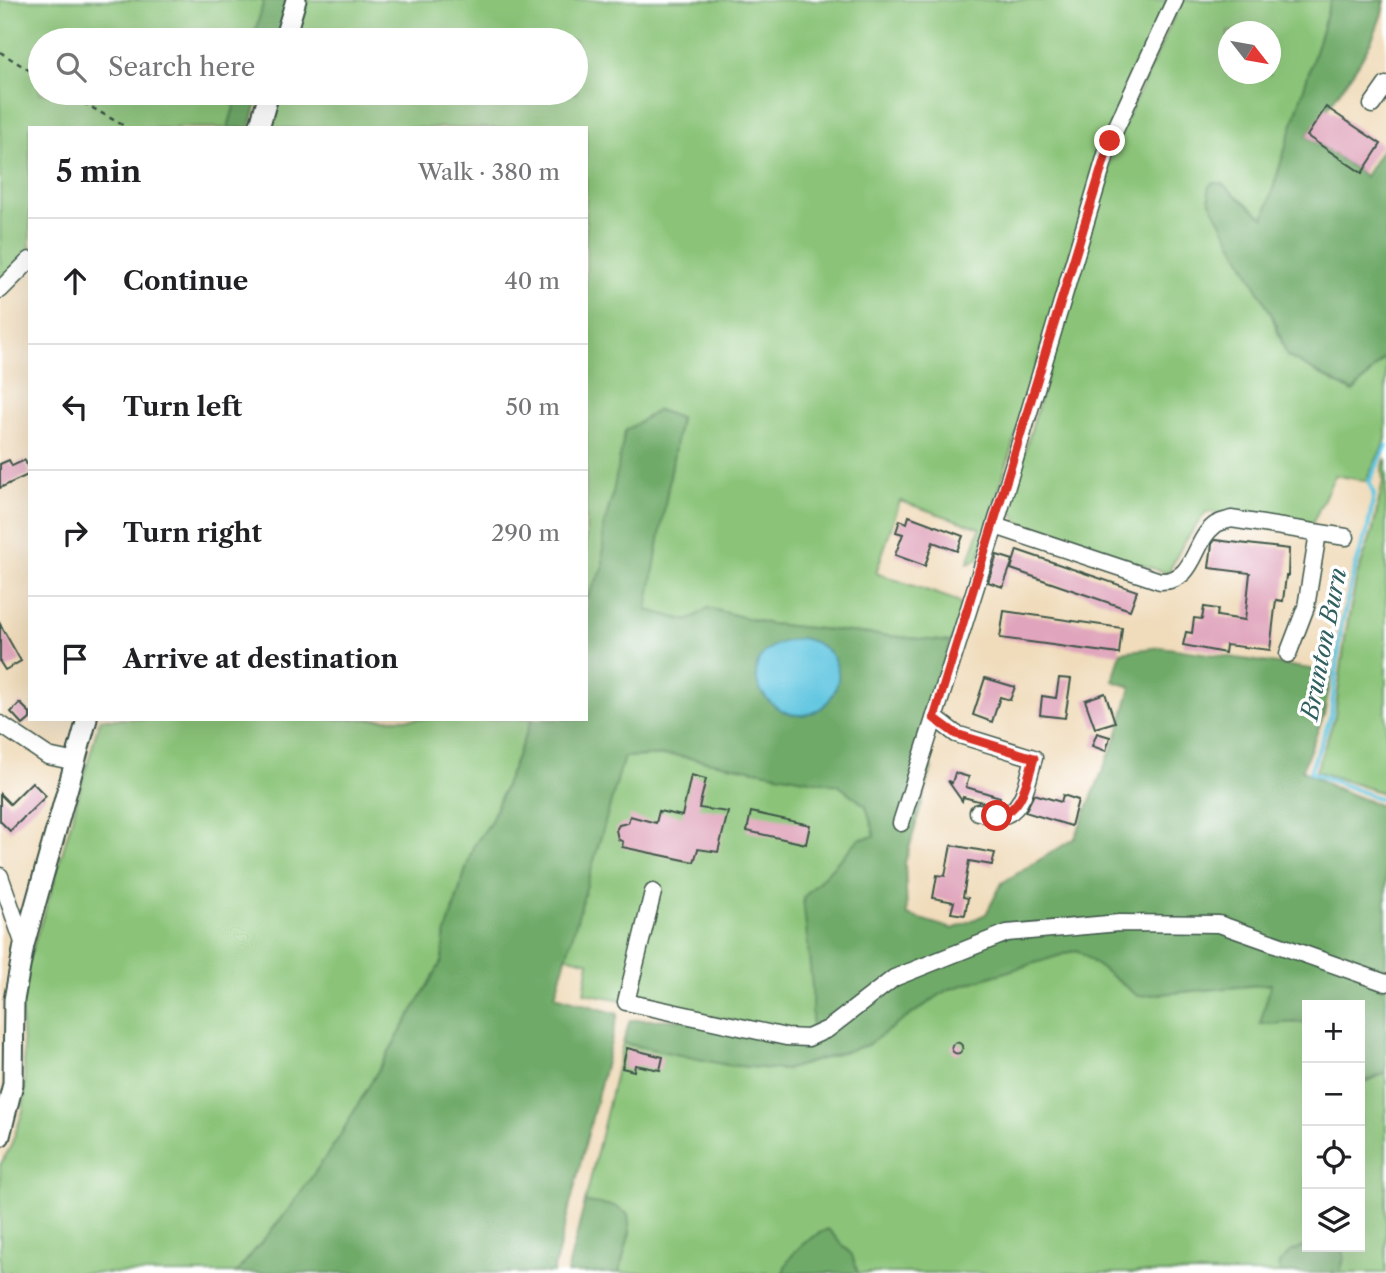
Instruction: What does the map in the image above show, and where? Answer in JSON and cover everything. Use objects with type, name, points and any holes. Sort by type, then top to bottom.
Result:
[{"type":"main road","points":[[288,28],[296,0]]},
{"type":"main road","points":[[260,126],[266,105]]},
{"type":"main road","points":[[0,1136],[13,1084],[14,1000],[24,945],[86,721]]},
{"type":"street","points":[[901,823],[995,526],[1110,141],[1175,0]]},
{"type":"street","points":[[1372,105],[1386,85]]},
{"type":"street","points":[[0,290],[28,262]]},
{"type":"street","points":[[995,526],[1160,581],[1171,581],[1183,574],[1215,524],[1231,519],[1346,537]]},
{"type":"street","points":[[1289,654],[1306,607],[1318,533]]},
{"type":"street","points":[[934,718],[956,734],[1034,758],[1022,797],[1013,809],[1007,814],[997,816],[978,811]]},
{"type":"street","points":[[0,724],[48,756],[76,762]]},
{"type":"street","points":[[1,881],[24,945]]},
{"type":"street","points":[[653,892],[626,1002],[786,1037],[808,1038],[828,1029],[894,978],[1007,933],[1107,924],[1219,923],[1386,983]]},
{"type":"path","points":[[0,52],[28,70]]},
{"type":"path","points":[[87,105],[124,126]]},
{"type":"green space","points":[[0,0],[264,0],[256,28],[28,28],[28,105],[235,105],[229,126],[28,126],[28,256],[0,284]]},
{"type":"green space","points":[[264,0],[307,0],[299,28],[256,28]]},
{"type":"green space","points":[[307,0],[1169,0],[1105,140],[978,559],[968,563],[980,528],[900,501],[876,573],[958,601],[963,610],[951,642],[770,624],[708,608],[688,621],[646,610],[680,419],[612,497],[603,529],[603,569],[588,595],[588,126],[271,126],[277,105],[588,105],[588,28],[299,28]]},
{"type":"green space","points":[[1182,0],[1331,0],[1264,218],[1222,184],[1287,356],[1353,392],[1386,356],[1386,440],[1366,481],[1335,475],[1312,524],[1206,512],[1182,546],[1168,573],[1020,527],[1009,505],[1116,142]]},
{"type":"green space","points":[[1331,0],[1385,0],[1373,37],[1364,54],[1307,136],[1365,176],[1386,143],[1386,356],[1353,392],[1287,356],[1275,321],[1210,202],[1208,188],[1213,182],[1222,184],[1264,218]]},
{"type":"green space","points":[[235,105],[257,105],[251,126],[229,126]]},
{"type":"green space","points":[[658,410],[680,418],[647,610],[688,621],[708,608],[770,624],[951,642],[914,760],[932,767],[905,863],[907,915],[953,929],[986,914],[1002,883],[1075,838],[1118,733],[1131,687],[1113,681],[1121,652],[1161,647],[1332,672],[1324,715],[1302,770],[1333,787],[1386,808],[1386,1073],[1365,1082],[1365,1000],[1302,1000],[1302,1022],[1260,1024],[1271,984],[1138,996],[1077,950],[947,990],[867,1045],[785,1070],[727,1065],[623,1043],[630,1020],[726,1019],[812,1035],[812,987],[803,898],[859,839],[875,836],[866,806],[838,785],[673,755],[624,757],[555,996],[618,1014],[553,1273],[236,1273],[290,1208],[338,1139],[442,961],[444,939],[473,847],[490,823],[531,721],[588,721],[588,595],[603,569],[603,529],[625,431]]},
{"type":"green space","points":[[1386,458],[1386,794],[1316,771],[1335,716],[1346,631],[1357,576],[1373,530],[1383,481],[1382,468]]},
{"type":"green space","points":[[99,721],[531,721],[490,823],[473,847],[444,939],[442,961],[338,1139],[290,1208],[236,1273],[0,1273],[0,1165],[10,1148],[23,1111],[25,1081],[21,1012],[28,962],[53,886]]},
{"type":"green space","points":[[673,755],[838,785],[866,806],[876,836],[812,987],[812,1035],[584,993],[589,962],[566,956],[623,757]]},
{"type":"green space","points":[[1077,950],[1138,996],[1272,984],[1261,1024],[1302,1022],[1302,1252],[1365,1252],[1365,1082],[1386,1073],[1386,1273],[619,1273],[630,1232],[614,1206],[585,1202],[623,1043],[727,1065],[785,1070],[867,1045],[947,990]]},
{"type":"green space","points":[[585,1202],[614,1206],[628,1214],[630,1232],[619,1273],[567,1273]]},
{"type":"green space","points":[[828,1229],[852,1255],[858,1273],[783,1273],[789,1259],[800,1246]]},
{"type":"green space","points":[[1302,1247],[1302,1252],[1342,1252],[1344,1258],[1340,1273],[1280,1273],[1279,1264],[1290,1252]]},
{"type":"water","points":[[801,638],[824,648],[835,662],[838,679],[832,695],[821,708],[805,715],[787,713],[767,699],[759,687],[756,673],[760,659],[770,648]]},
{"type":"building","points":[[1326,107],[1381,144],[1362,173],[1307,136]]},
{"type":"building","points":[[9,460],[12,466],[25,460],[28,475],[0,488],[0,464]]},
{"type":"building","points":[[909,516],[963,536],[957,551],[933,542],[925,566],[895,555],[903,534],[896,532],[900,520],[907,523]]},
{"type":"building","points":[[1215,540],[1289,549],[1288,576],[1283,601],[1276,600],[1270,650],[1226,645],[1225,653],[1183,645],[1186,632],[1192,633],[1194,618],[1202,619],[1204,607],[1218,609],[1217,616],[1245,620],[1250,573],[1209,568]]},
{"type":"building","points":[[1017,550],[1137,591],[1130,610],[1011,569]]},
{"type":"building","points":[[997,555],[1013,560],[1003,587],[988,582]]},
{"type":"building","points":[[1004,611],[1122,628],[1119,654],[1000,638]]},
{"type":"building","points":[[0,624],[21,661],[5,670],[0,662]]},
{"type":"building","points":[[985,678],[1015,687],[1010,700],[1000,697],[992,722],[973,715]]},
{"type":"building","points":[[1059,678],[1071,679],[1065,718],[1040,715],[1042,696],[1056,698]]},
{"type":"building","points":[[1105,693],[1115,722],[1095,728],[1085,700]]},
{"type":"building","points":[[20,703],[28,711],[28,721],[23,725],[11,712]]},
{"type":"building","points":[[1097,733],[1110,737],[1106,751],[1092,746]]},
{"type":"building","points":[[955,773],[969,777],[966,787],[1000,797],[998,806],[963,797],[962,801],[948,781],[952,783]]},
{"type":"building","points":[[691,775],[706,779],[699,808],[728,812],[718,852],[698,849],[694,862],[622,847],[623,842],[618,839],[616,830],[619,825],[628,823],[630,816],[656,823],[659,811],[682,816]]},
{"type":"building","points":[[32,782],[46,796],[10,831],[0,821],[0,794],[10,804]]},
{"type":"building","points":[[1034,794],[1061,802],[1063,795],[1078,800],[1071,826],[1025,812]]},
{"type":"building","points":[[751,812],[810,825],[806,844],[747,831]]},
{"type":"building","points":[[951,845],[995,853],[992,865],[969,861],[963,897],[968,898],[965,915],[951,913],[954,902],[933,898],[937,875],[945,876]]},
{"type":"building","points":[[957,1042],[963,1048],[957,1054],[951,1048]]},
{"type":"building","points":[[627,1048],[663,1057],[660,1070],[635,1065],[634,1071],[622,1068]]},
{"type":"waterway","name":"Brunton Burn","points":[[1386,446],[1369,482],[1374,495],[1368,528],[1353,575],[1341,627],[1331,716],[1310,772],[1386,801]]},
{"type":"route","points":[[997,816],[1007,814],[1022,797],[1034,758],[956,734],[934,718],[995,526],[1110,141]]}]
